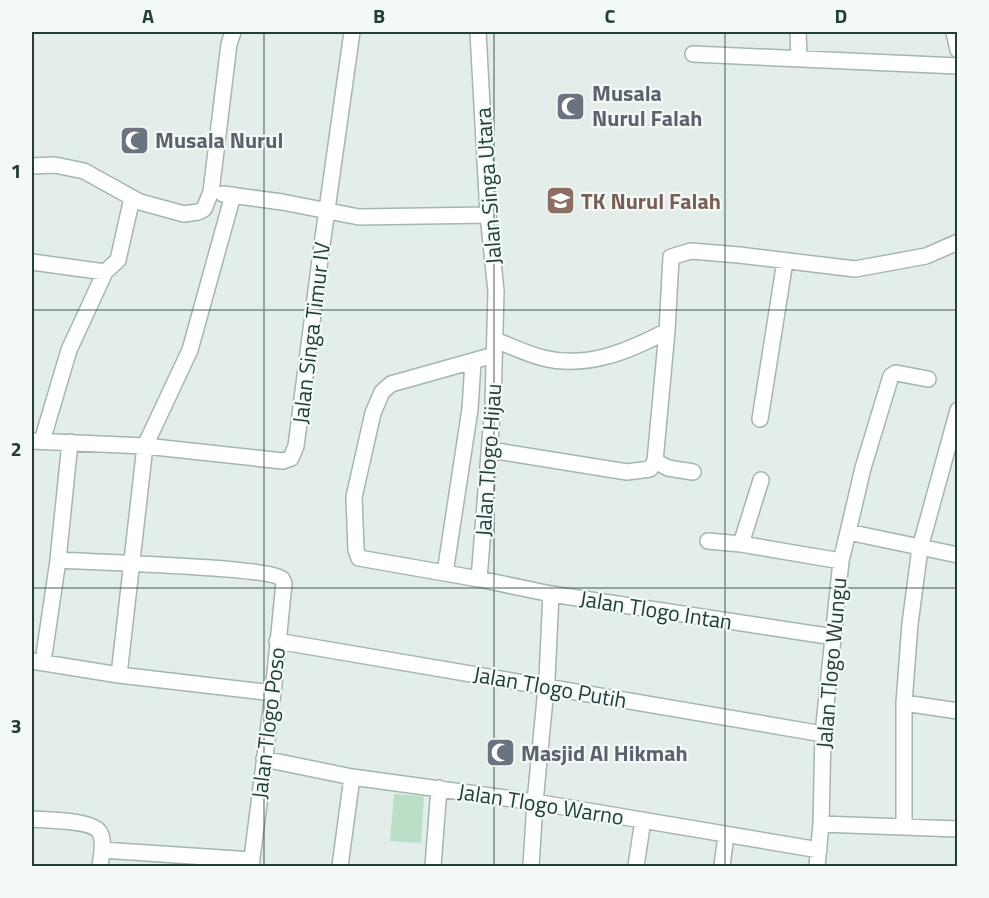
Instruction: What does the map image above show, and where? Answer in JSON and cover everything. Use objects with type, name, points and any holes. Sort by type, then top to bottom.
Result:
[{"type":"street","points":[[32,166],[55,165],[84,171],[132,198],[184,214],[204,209],[211,192],[229,44],[234,32]]},
{"type":"street","name":"Jalan Singa Timur IV","points":[[145,446],[283,461],[294,454],[352,32]]},
{"type":"street","name":"Jalan Singa Utara","points":[[478,32],[488,215],[496,291],[495,348]]},
{"type":"street","points":[[798,32],[799,59]]},
{"type":"street","points":[[954,32],[957,50]]},
{"type":"street","points":[[693,54],[957,66]]},
{"type":"street","points":[[211,192],[231,201],[326,210],[359,217],[488,215]]},
{"type":"street","points":[[132,198],[118,260],[105,272],[69,350],[37,441],[145,446]]},
{"type":"street","points":[[119,675],[145,446],[190,350],[231,201]]},
{"type":"street","points":[[490,450],[627,472],[650,469],[656,461],[671,257],[691,251],[855,269],[926,256],[957,242]]},
{"type":"street","points":[[760,419],[784,261]]},
{"type":"street","points":[[32,262],[105,272]]},
{"type":"street","points":[[445,573],[471,409],[473,362],[495,348],[574,363],[611,356],[638,346],[667,331]]},
{"type":"street","name":"Jalan Tlogo Hijau","points":[[479,579],[490,450],[495,348]]},
{"type":"street","name":"Jalan Tlogo Intan","points":[[473,362],[391,384],[382,392],[373,413],[354,496],[356,550],[359,558],[550,594],[834,637]]},
{"type":"street","name":"Jalan Tlogo Wungu","points":[[817,867],[821,825],[823,734],[841,561],[863,468],[891,376],[896,373],[928,379]]},
{"type":"street","points":[[904,826],[904,703],[910,624],[920,548],[957,410]]},
{"type":"street","points":[[70,442],[58,560],[37,662],[119,675],[273,693]]},
{"type":"street","points":[[656,461],[668,468],[693,472]]},
{"type":"street","points":[[741,544],[761,480]]},
{"type":"street","points":[[848,532],[957,555]]},
{"type":"street","points":[[708,541],[741,544],[841,561]]},
{"type":"street","points":[[58,560],[132,564]]},
{"type":"street","name":"Jalan Tlogo Poso","points":[[132,564],[274,574],[284,583],[273,693],[251,863]]},
{"type":"street","points":[[531,867],[546,686],[550,594]]},
{"type":"street","name":"Jalan Tlogo Putih","points":[[277,641],[823,734]]},
{"type":"street","points":[[904,703],[957,711]]},
{"type":"street","name":"Jalan Tlogo Warno","points":[[264,759],[352,777],[535,802],[819,850]]},
{"type":"street","points":[[340,867],[352,777]]},
{"type":"street","points":[[433,867],[439,788]]},
{"type":"street","points":[[32,819],[84,823],[96,828],[100,832],[102,850],[100,867]]},
{"type":"street","points":[[636,867],[643,820]]},
{"type":"street","points":[[821,825],[957,829]]},
{"type":"street","points":[[722,867],[726,835]]},
{"type":"street","points":[[102,850],[251,863]]},
{"type":"green space","points":[[394,794],[424,796],[421,843],[390,841]]},
{"type":"place","name":"Musala Nurul Falah","points":[[571,106]]},
{"type":"place","name":"Musala Nurul","points":[[134,140]]},
{"type":"place","name":"TK Nurul Falah","points":[[560,201]]},
{"type":"place","name":"Masjid Al Hikmah","points":[[500,753]]}]
